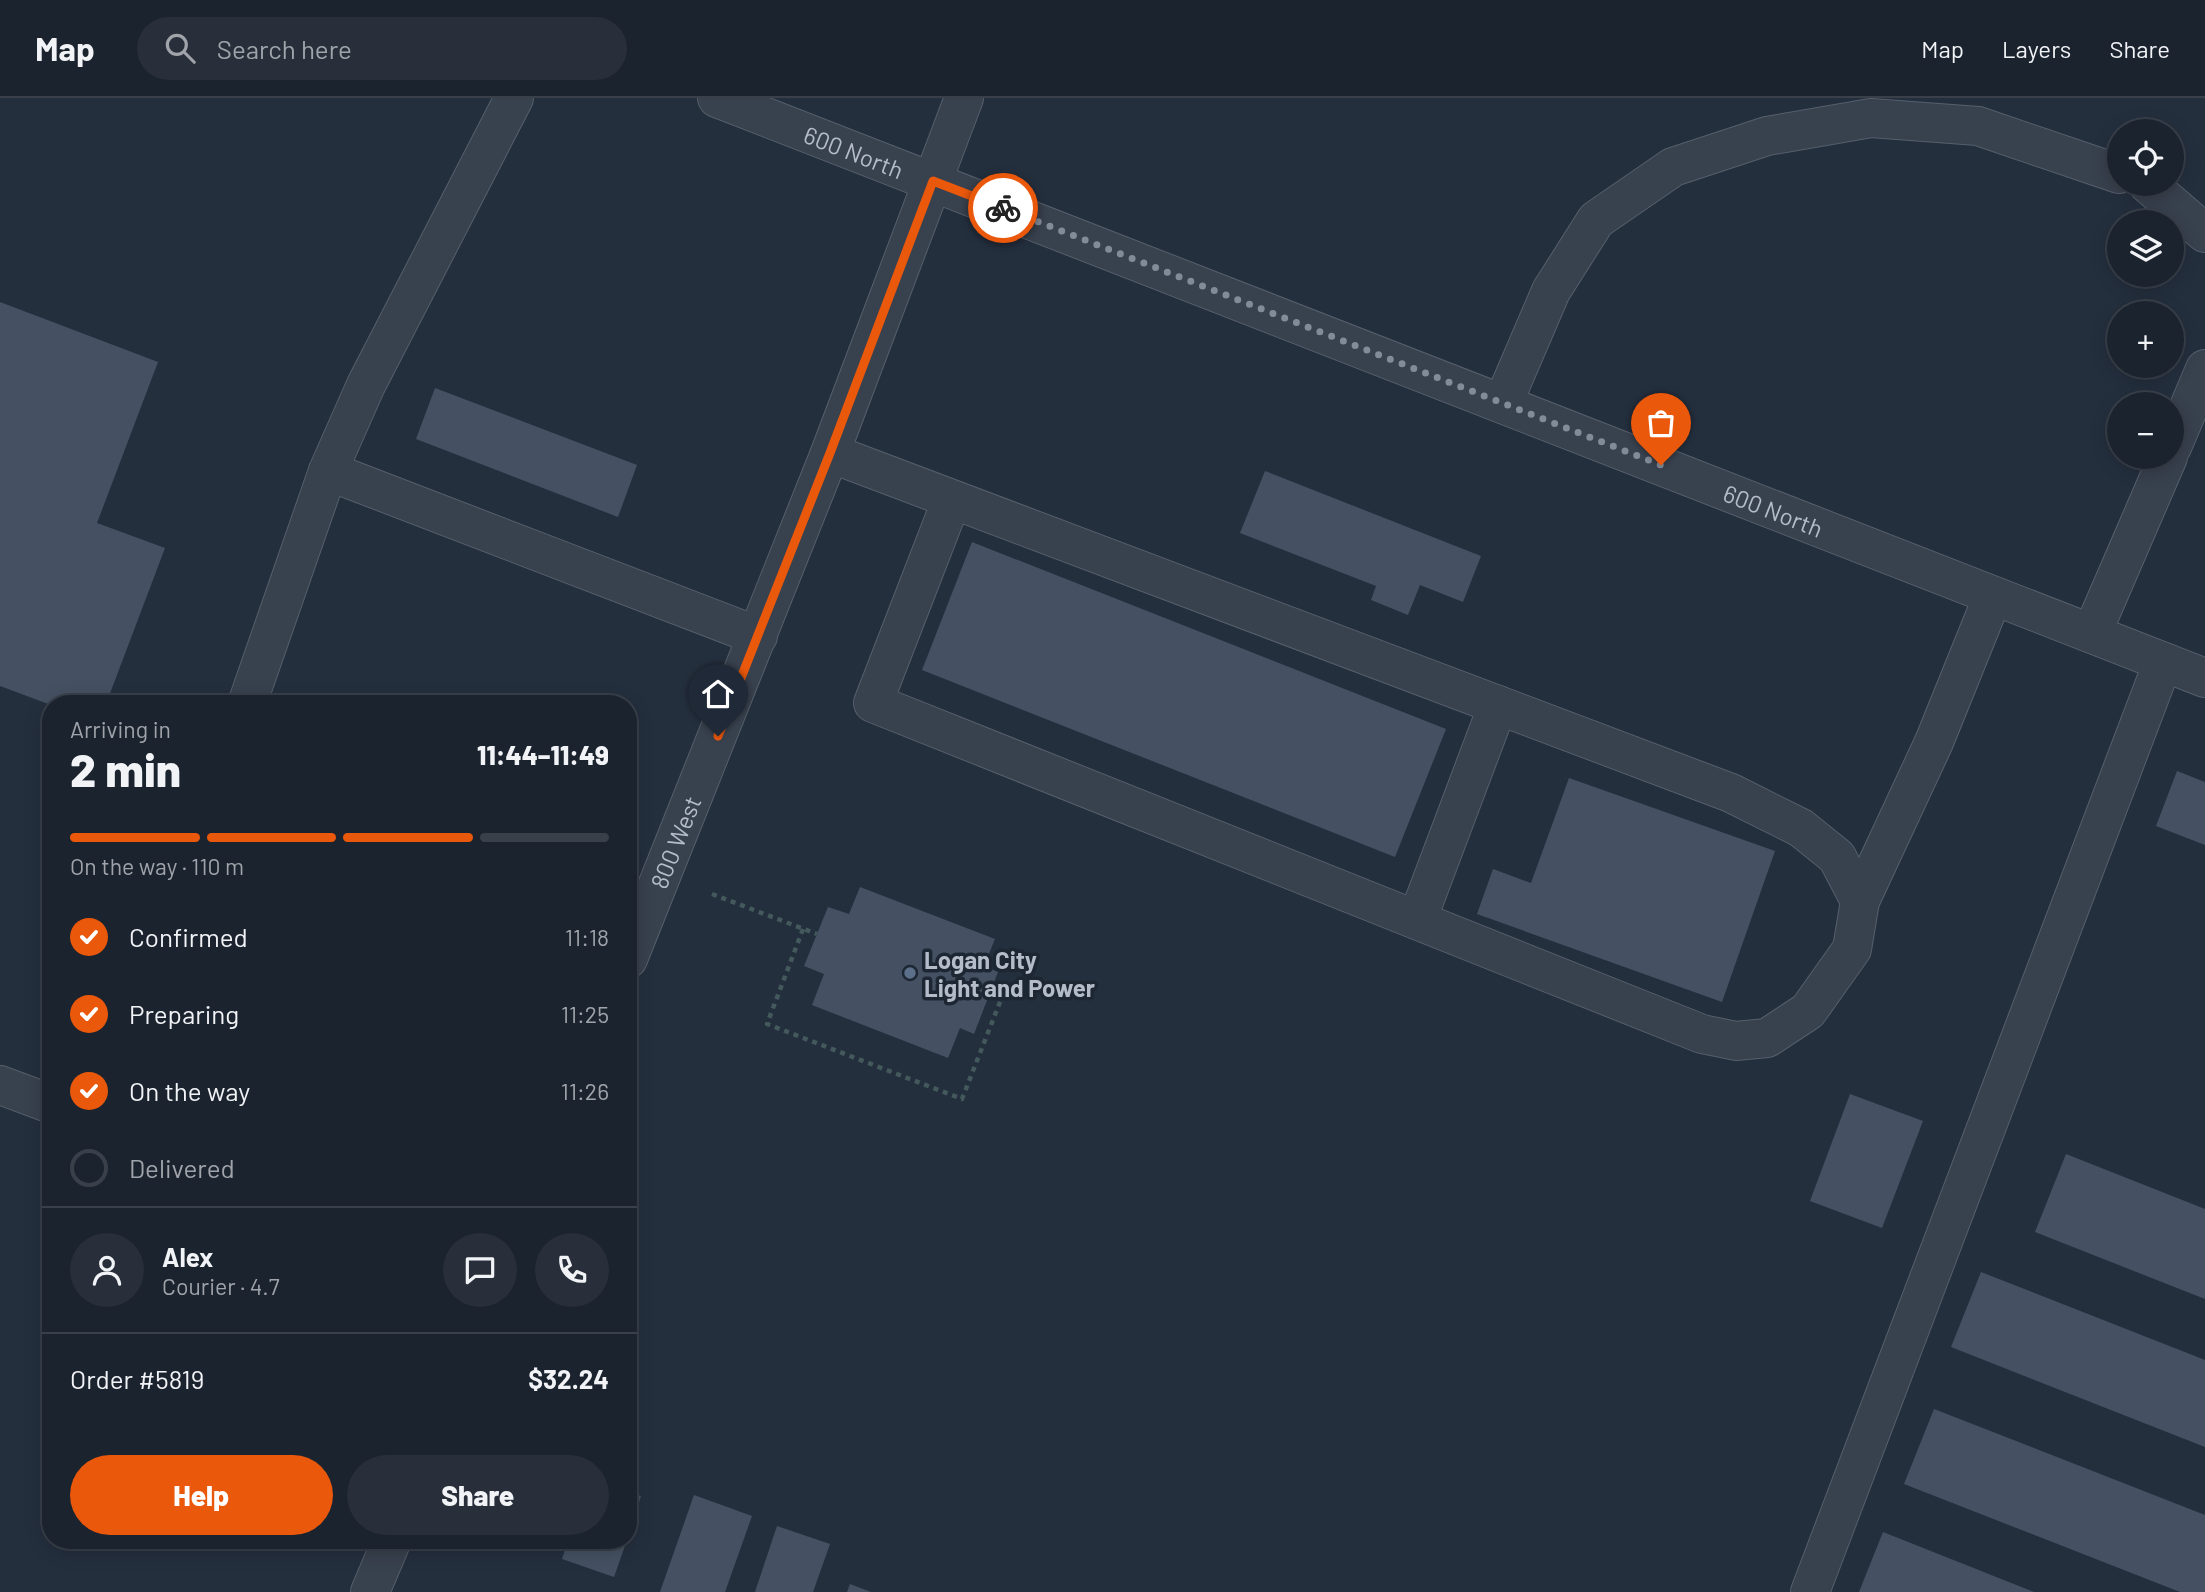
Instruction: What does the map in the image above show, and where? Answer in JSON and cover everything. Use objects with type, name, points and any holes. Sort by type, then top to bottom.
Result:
[{"type":"street","points":[[250,695],[328,471],[366,385],[514,98]]},
{"type":"street","name":"600 North","points":[[717,98],[2205,678]]},
{"type":"street","name":"800 West","points":[[637,937],[830,453],[964,98]]},
{"type":"street","points":[[1503,403],[1551,291],[1596,220],[1673,167],[1767,136],[1871,118],[1978,126],[2107,170]]},
{"type":"street","points":[[2162,196],[2205,233]]},
{"type":"street","points":[[2184,419],[2205,369]]},
{"type":"street","points":[[830,453],[1731,793],[1801,828],[1837,857],[1860,901]]},
{"type":"street","points":[[2092,634],[2163,469]]},
{"type":"street","points":[[328,471],[758,636]]},
{"type":"street","points":[[952,499],[873,703],[1702,1034],[1736,1041],[1767,1038],[1808,1011],[1852,949],[1860,901],[1934,742],[1993,596]]},
{"type":"street","points":[[1810,1592],[2164,662]]},
{"type":"street","points":[[1417,920],[1498,705]]},
{"type":"street","points":[[0,1085],[42,1101]]},
{"type":"street","points":[[373,1591],[388,1549]]},
{"type":"path","points":[[712,894],[817,934]]},
{"type":"path","points":[[803,929],[767,1024],[962,1099],[1007,984]]},
{"type":"building","points":[[0,302],[158,362],[97,523],[165,548],[109,695],[42,695],[42,702],[0,686]]},
{"type":"building","points":[[435,388],[637,465],[618,517],[416,439]]},
{"type":"building","points":[[1265,471],[1481,556],[1463,602],[1420,585],[1408,615],[1371,600],[1376,586],[1240,533]]},
{"type":"building","points":[[972,542],[1446,729],[1395,857],[922,670]]},
{"type":"building","points":[[2177,771],[2205,782],[2205,845],[2156,826]]},
{"type":"building","points":[[1569,778],[1775,851],[1722,1002],[1477,914],[1493,869],[1531,883]]},
{"type":"building","name":"Logan City Light and Power","points":[[860,887],[995,939],[984,966],[998,972],[974,1034],[960,1028],[948,1058],[812,1005],[824,974],[804,966],[828,907],[849,914]]},
{"type":"building","points":[[1850,1094],[1923,1121],[1882,1228],[1810,1201]]},
{"type":"building","points":[[2066,1154],[2205,1209],[2205,1299],[2035,1232]]},
{"type":"building","points":[[1981,1272],[2205,1360],[2205,1447],[1951,1347]]},
{"type":"building","points":[[1934,1409],[2205,1515],[2205,1592],[2180,1592],[1904,1484]]},
{"type":"building","points":[[694,1495],[752,1516],[725,1592],[660,1592]]},
{"type":"building","points":[[777,1526],[830,1544],[813,1592],[755,1592]]},
{"type":"building","points":[[1883,1532],[2034,1592],[1859,1592]]},
{"type":"building","points":[[565,1549],[624,1549],[614,1577],[562,1559]]},
{"type":"building","points":[[850,1584],[871,1592],[847,1592]]},
{"type":"way so far","points":[[1003,208],[1661,465]]},
{"type":"place","name":"Logan City Light and Power","points":[[910,973]]},
{"type":"route","points":[[718,736],[830,453],[933,181],[1003,208]]}]
